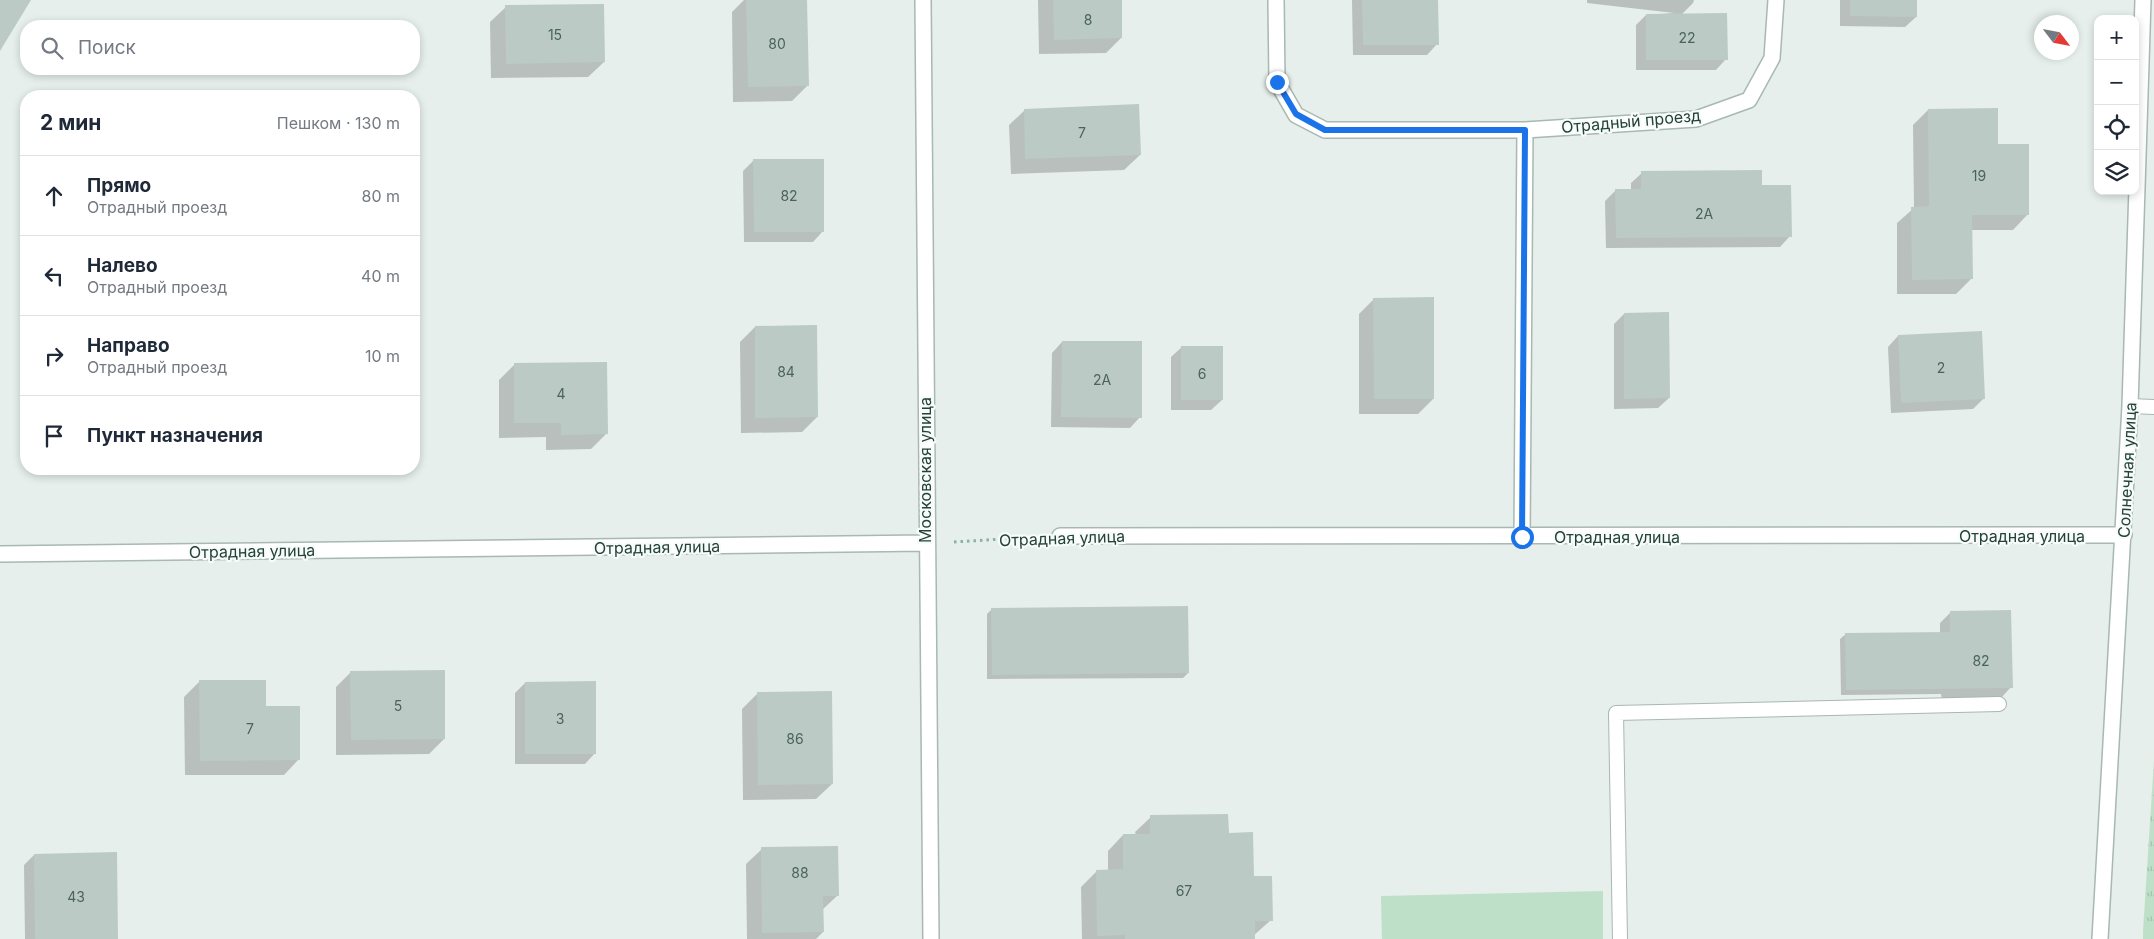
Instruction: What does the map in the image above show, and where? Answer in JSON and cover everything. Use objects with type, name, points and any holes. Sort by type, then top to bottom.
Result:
[{"type":"street","name":"Московская улица","points":[[922,0],[931,939]]},
{"type":"street","name":"Отрадный проезд","points":[[1276,0],[1277,82],[1296,114],[1325,130],[1525,130],[1696,119],[1748,100],[1772,58],[1776,0]]},
{"type":"street","name":"Солнечная улица","points":[[2100,939],[2130,406],[2143,0]]},
{"type":"street","points":[[1522,537],[1525,130]]},
{"type":"street","name":"Отрадная улица","points":[[1060,536],[2124,535]]},
{"type":"street","name":"Отрадная улица","points":[[0,554],[926,543]]},
{"type":"lane","points":[[2130,406],[2154,407]]},
{"type":"lane","points":[[1620,939],[1616,713],[1999,704]]},
{"type":"path","name":"Отрадная улица","points":[[926,543],[1060,536]]},
{"type":"green space","points":[[2154,760],[2154,939],[2143,939],[2143,931]]},
{"type":"green space","points":[[1603,891],[1603,939],[1382,939],[1381,896]]},
{"type":"building","points":[[0,0],[31,0],[0,51]]},
{"type":"building","points":[[746,0],[807,0],[809,86],[748,87]]},
{"type":"building","points":[[1053,0],[1122,0],[1122,38],[1054,40]]},
{"type":"building","points":[[1362,0],[1438,0],[1439,45],[1363,45]]},
{"type":"building","points":[[1850,0],[1917,0],[1917,17],[1850,16]]},
{"type":"building","points":[[604,4],[605,62],[506,64],[505,5]]},
{"type":"building","points":[[1727,13],[1728,60],[1646,60],[1646,14]]},
{"type":"building","points":[[1139,104],[1141,155],[1025,159],[1024,109]]},
{"type":"building","points":[[1998,108],[1998,144],[2029,144],[2029,215],[1972,215],[1973,279],[1912,280],[1911,207],[1929,206],[1928,109]]},
{"type":"building","points":[[753,159],[824,159],[824,232],[754,232]]},
{"type":"building","points":[[1762,170],[1762,185],[1791,185],[1792,237],[1616,238],[1615,189],[1641,189],[1641,171]]},
{"type":"building","points":[[1434,297],[1434,399],[1374,399],[1373,298]]},
{"type":"building","points":[[1669,312],[1670,398],[1624,399],[1624,313]]},
{"type":"building","points":[[817,325],[818,417],[755,418],[755,326]]},
{"type":"building","points":[[1982,331],[1985,399],[1901,403],[1898,335]]},
{"type":"building","points":[[1062,341],[1142,341],[1142,418],[1061,417]]},
{"type":"building","points":[[1181,346],[1223,346],[1223,400],[1181,400]]},
{"type":"building","points":[[607,362],[608,434],[561,435],[561,423],[514,423],[514,363]]},
{"type":"building","points":[[1188,606],[1189,673],[992,675],[991,608]]},
{"type":"building","points":[[2011,610],[2013,688],[1846,690],[1845,633],[1950,632],[1950,611]]},
{"type":"building","points":[[445,670],[445,739],[351,740],[350,671]]},
{"type":"building","points":[[199,680],[266,680],[266,706],[300,706],[300,760],[200,761]]},
{"type":"building","points":[[596,681],[596,754],[525,754],[525,682]]},
{"type":"building","points":[[832,691],[833,784],[758,785],[757,692]]},
{"type":"building","points":[[1228,814],[1229,833],[1253,832],[1254,876],[1272,876],[1273,921],[1255,921],[1255,939],[1125,939],[1125,935],[1097,936],[1096,870],[1123,869],[1123,834],[1150,834],[1150,815]]},
{"type":"building","points":[[838,846],[839,896],[823,896],[824,932],[762,933],[761,847]]},
{"type":"building","points":[[117,852],[118,939],[35,939],[34,854]]},
{"type":"route","points":[[1277,82],[1296,114],[1325,130],[1525,130],[1522,537]]}]
